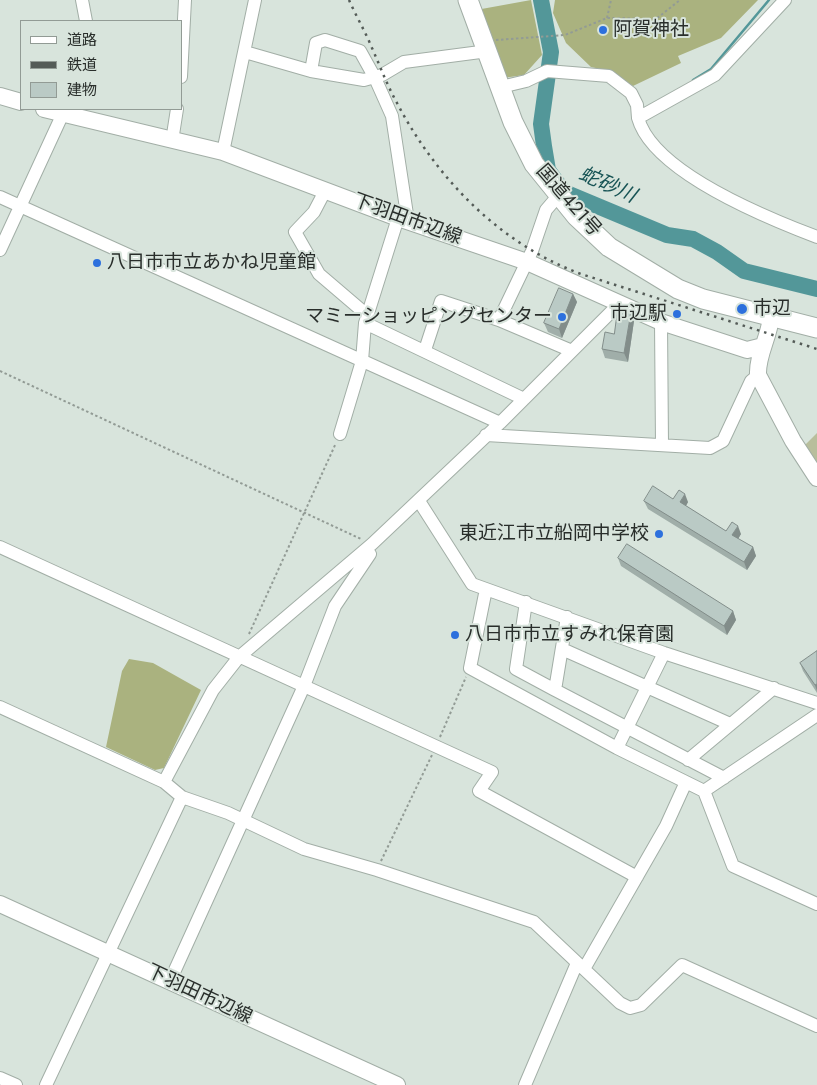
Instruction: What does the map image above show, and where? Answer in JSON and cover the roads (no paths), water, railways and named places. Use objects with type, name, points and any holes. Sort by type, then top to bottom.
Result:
[{"type":"highway","name":"国道421号","points":[[468,0],[513,122],[534,164],[576,216],[609,247],[650,274],[678,289],[704,299],[817,328]]},
{"type":"main road","points":[[0,96],[20,102]]},
{"type":"main road","name":"下羽田市辺線","points":[[51,110],[223,152],[403,220],[527,262],[661,322],[747,350],[763,346]]},
{"type":"main road","points":[[758,375],[758,366],[770,327],[771,317]]},
{"type":"main road","points":[[734,346],[758,375],[793,441],[817,478]]},
{"type":"main road","name":"下羽田市辺線","points":[[0,904],[397,1085]]},
{"type":"street","points":[[82,0],[86,20]]},
{"type":"street","points":[[182,58],[185,0]]},
{"type":"street","points":[[223,152],[245,52],[254,0]]},
{"type":"street","points":[[638,118],[715,75],[785,0]]},
{"type":"street","points":[[311,71],[316,43],[325,40],[360,51],[375,78],[392,116],[403,220],[366,319],[362,361],[340,434]]},
{"type":"street","points":[[245,52],[311,71],[364,80],[375,78],[404,62],[486,46]]},
{"type":"street","points":[[501,86],[526,81],[547,71],[609,76],[631,93],[637,104],[638,118],[642,131],[650,141],[698,180],[728,200],[817,237]]},
{"type":"street","points":[[172,141],[177,110]]},
{"type":"street","points":[[0,250],[64,112]]},
{"type":"street","points":[[325,191],[314,212],[295,232],[319,274],[366,319],[524,400]]},
{"type":"street","points":[[499,320],[527,262],[546,210],[558,196]]},
{"type":"street","points":[[0,197],[500,423]]},
{"type":"street","points":[[425,350],[441,301],[499,320],[572,351]]},
{"type":"street","points":[[164,782],[213,690],[239,657],[372,544],[419,501],[524,400],[620,303]]},
{"type":"street","points":[[661,322],[662,445]]},
{"type":"street","points":[[486,435],[710,448],[720,444],[751,381],[758,375]]},
{"type":"street","points":[[419,501],[472,584],[664,653],[817,703]]},
{"type":"street","points":[[170,981],[304,686],[334,606],[362,562],[372,551],[372,544]]},
{"type":"street","points":[[0,547],[492,772],[479,791],[637,876]]},
{"type":"street","points":[[486,589],[470,668],[617,748],[704,791],[733,866],[817,904]]},
{"type":"street","points":[[526,602],[516,669],[724,778]]},
{"type":"street","points":[[555,690],[567,617]]},
{"type":"street","points":[[562,649],[730,724]]},
{"type":"street","points":[[617,748],[664,653]]},
{"type":"street","points":[[688,760],[774,688]]},
{"type":"street","points":[[0,707],[164,782],[182,796],[243,820],[304,849],[377,870],[534,922],[620,1003],[630,1008],[641,1006],[682,965],[817,1026]]},
{"type":"street","points":[[704,791],[817,715]]},
{"type":"street","points":[[525,1085],[581,966],[666,826],[686,782]]},
{"type":"street","points":[[46,1085],[182,796]]},
{"type":"street","points":[[0,1078],[16,1085]]},
{"type":"waterway","name":"蛇砂川","points":[[541,0],[551,52],[541,124],[548,170],[564,192],[667,235],[693,239],[717,252],[744,271],[817,289]]},
{"type":"waterway","points":[[693,80],[711,69],[769,0]]},
{"type":"railway","points":[[349,0],[390,89],[413,131],[451,183],[498,227],[551,261],[581,274],[817,349]]},
{"type":"place","name":"阿賀神社","points":[[603,30]]},
{"type":"place","name":"八日市市立あかね児童館","points":[[97,263]]},
{"type":"place","name":"市辺","points":[[742,309]]},
{"type":"place","name":"市辺駅","points":[[677,314]]},
{"type":"place","name":"マミーショッピングセンター","points":[[562,317]]},
{"type":"place","name":"東近江市立船岡中学校","points":[[659,534]]},
{"type":"place","name":"八日市市立すみれ保育園","points":[[455,635]]}]
